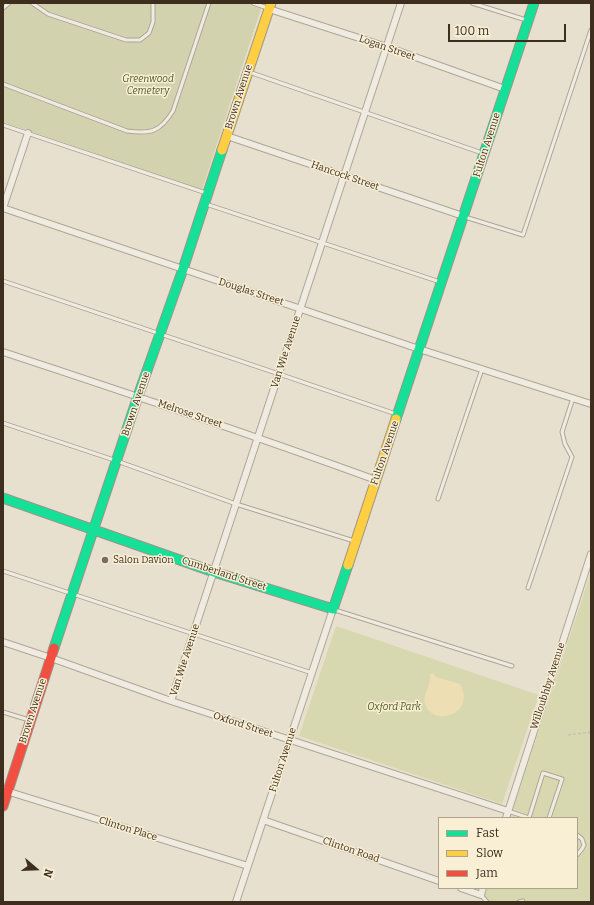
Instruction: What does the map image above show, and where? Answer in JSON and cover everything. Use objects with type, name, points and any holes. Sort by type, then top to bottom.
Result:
[{"type":"street","name":"Van Wie Avenue","points":[[171,701],[401,3]]},
{"type":"street","name":"Fulton Avenue","points":[[236,902],[534,3]]},
{"type":"street","name":"Logan Street","points":[[270,6],[505,89]]},
{"type":"street","name":"Brown Avenue","points":[[3,806],[5,791],[31,720],[138,396],[183,269],[270,6]]},
{"type":"street","points":[[3,208],[28,133]]},
{"type":"street","name":"Hancock Street","points":[[227,136],[463,216]]},
{"type":"street","name":"Douglas Street","points":[[3,208],[419,349],[591,404]]},
{"type":"street","name":"Melrose Street","points":[[3,352],[258,437],[376,480]]},
{"type":"street","name":"Cumberland Street","points":[[3,498],[214,572],[333,609]]},
{"type":"street","name":"Willoubhby Avenue","points":[[506,817],[591,554]]},
{"type":"street","name":"Oxford Street","points":[[3,642],[171,701],[508,811]]},
{"type":"street","name":"Clinton Place","points":[[5,791],[248,866]]},
{"type":"street","name":"Clinton Road","points":[[263,820],[438,881]]},
{"type":"street","points":[[463,889],[481,895],[484,889]]},
{"type":"lane","points":[[3,8],[9,3]]},
{"type":"lane","points":[[32,3],[48,14],[126,40],[140,40],[150,33],[153,22],[153,3]]},
{"type":"lane","points":[[3,84],[128,131],[143,133],[155,130],[166,122],[173,111],[209,3]]},
{"type":"lane","points":[[253,3],[270,6]]},
{"type":"lane","points":[[472,3],[528,21]]},
{"type":"lane","points":[[463,216],[523,235],[591,30]]},
{"type":"lane","points":[[248,72],[484,154]]},
{"type":"lane","points":[[3,125],[208,194]]},
{"type":"lane","points":[[204,203],[441,282]]},
{"type":"lane","points":[[3,281],[398,415]]},
{"type":"lane","points":[[438,499],[482,368]]},
{"type":"lane","points":[[528,588],[572,457],[565,444],[562,432],[572,398]]},
{"type":"lane","points":[[3,423],[236,504],[355,542]]},
{"type":"lane","points":[[3,571],[312,674]]},
{"type":"lane","points":[[333,609],[512,666]]},
{"type":"lane","points":[[3,712],[31,720]]},
{"type":"lane","points":[[529,817],[543,773],[562,779],[549,817]]},
{"type":"lane","points":[[508,811],[526,817]]},
{"type":"lane","points":[[578,836],[582,839],[584,845],[578,854]]},
{"type":"lane","points":[[481,895],[487,902]]},
{"type":"lane","points":[[519,902],[523,901]]},
{"type":"path","points":[[568,735],[588,733],[591,731]]},
{"type":"green space","name":"Greenwood Cemetery","points":[[3,3],[263,3],[202,190],[3,122]]},
{"type":"green space","points":[[591,572],[591,902],[482,902],[487,889],[578,889],[578,817],[510,817]]},
{"type":"green space","name":"Oxford Park","points":[[336,626],[539,695],[502,804],[299,736]]},
{"type":"sand","points":[[432,673],[436,677],[460,684],[464,694],[463,703],[459,710],[444,716],[436,715],[429,711],[424,700],[430,682],[430,674]]},
{"type":"traffic: fast","points":[[396,419],[534,3]]},
{"type":"traffic: fast","points":[[54,648],[222,150]]},
{"type":"traffic: fast","points":[[3,498],[214,572],[333,609],[348,565]]},
{"type":"traffic: slow","points":[[222,150],[271,3]]},
{"type":"traffic: slow","points":[[348,565],[396,419]]},
{"type":"traffic: jam","points":[[3,806],[54,648]]},
{"type":"place","name":"Salon Davion","points":[[105,560]]}]
